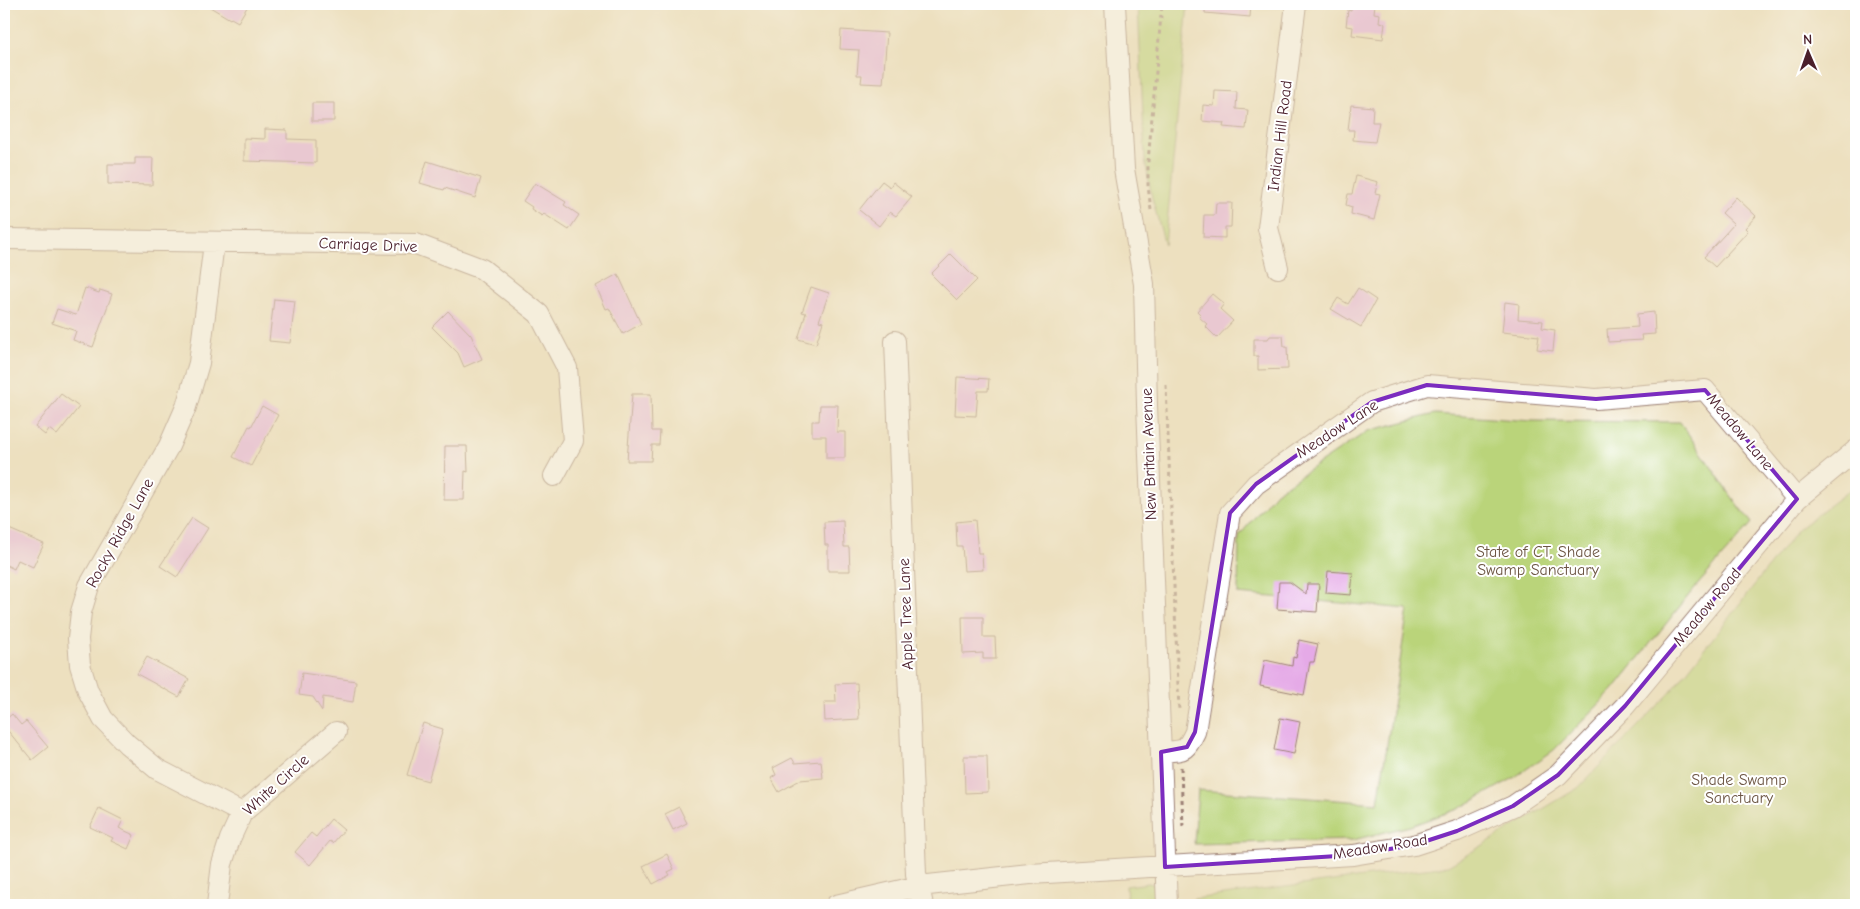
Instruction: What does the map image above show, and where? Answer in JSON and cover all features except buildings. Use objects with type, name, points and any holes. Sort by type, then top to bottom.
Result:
[{"type":"street","name":"New Britain Avenue","points":[[1115,4],[1124,168],[1144,284],[1167,905]]},
{"type":"street","name":"Indian Hill Road","points":[[1278,268],[1268,228],[1296,4]]},
{"type":"street","name":"Carriage Drive","points":[[4,239],[416,244],[482,269],[538,314],[567,368],[573,441],[554,476]]},
{"type":"street","name":"Rocky Ridge Lane","points":[[214,243],[199,363],[186,407],[170,446],[89,586],[81,612],[78,639],[80,665],[88,691],[103,718],[127,744],[157,769],[242,813]]},
{"type":"street","name":"Apple Tree Lane","points":[[895,341],[916,874],[921,896]]},
{"type":"street","name":"Meadow Lane","points":[[1161,752],[1181,750],[1188,747],[1195,732],[1230,513],[1256,484],[1372,402],[1427,385],[1596,399],[1705,390],[1797,499]]},
{"type":"street","name":"Meadow Road","points":[[836,905],[921,896],[1030,874],[1353,855],[1414,845],[1457,831],[1513,806],[1558,775],[1625,706],[1797,499],[1856,450]]},
{"type":"street","name":"White Circle","points":[[217,905],[222,864],[230,839],[242,813],[336,732]]},
{"type":"path","points":[[1148,162],[1162,4]]},
{"type":"highlighted area","points":[[1427,385],[1596,399],[1705,390],[1797,499],[1625,706],[1558,775],[1513,806],[1457,831],[1414,845],[1353,855],[1165,867],[1161,752],[1187,747],[1195,732],[1230,513],[1256,484],[1372,402]]},
{"type":"green space","points":[[1138,4],[1188,4],[1165,245],[1152,198],[1145,160]]},
{"type":"green space","name":"State of CT, Shade Swamp Sanctuary","points":[[1435,414],[1532,421],[1680,422],[1752,523],[1693,590],[1613,690],[1554,750],[1512,779],[1458,809],[1410,826],[1353,840],[1194,844],[1198,790],[1378,803],[1408,609],[1238,594],[1239,536],[1276,492],[1368,431]]},
{"type":"green space","name":"Shade Swamp Sanctuary","points":[[1856,485],[1856,905],[1193,905],[1193,899],[1448,866],[1578,788],[1670,693],[1798,529]]},
{"type":"green space","points":[[1149,883],[1155,885],[1156,905],[1127,905],[1126,886]]}]
